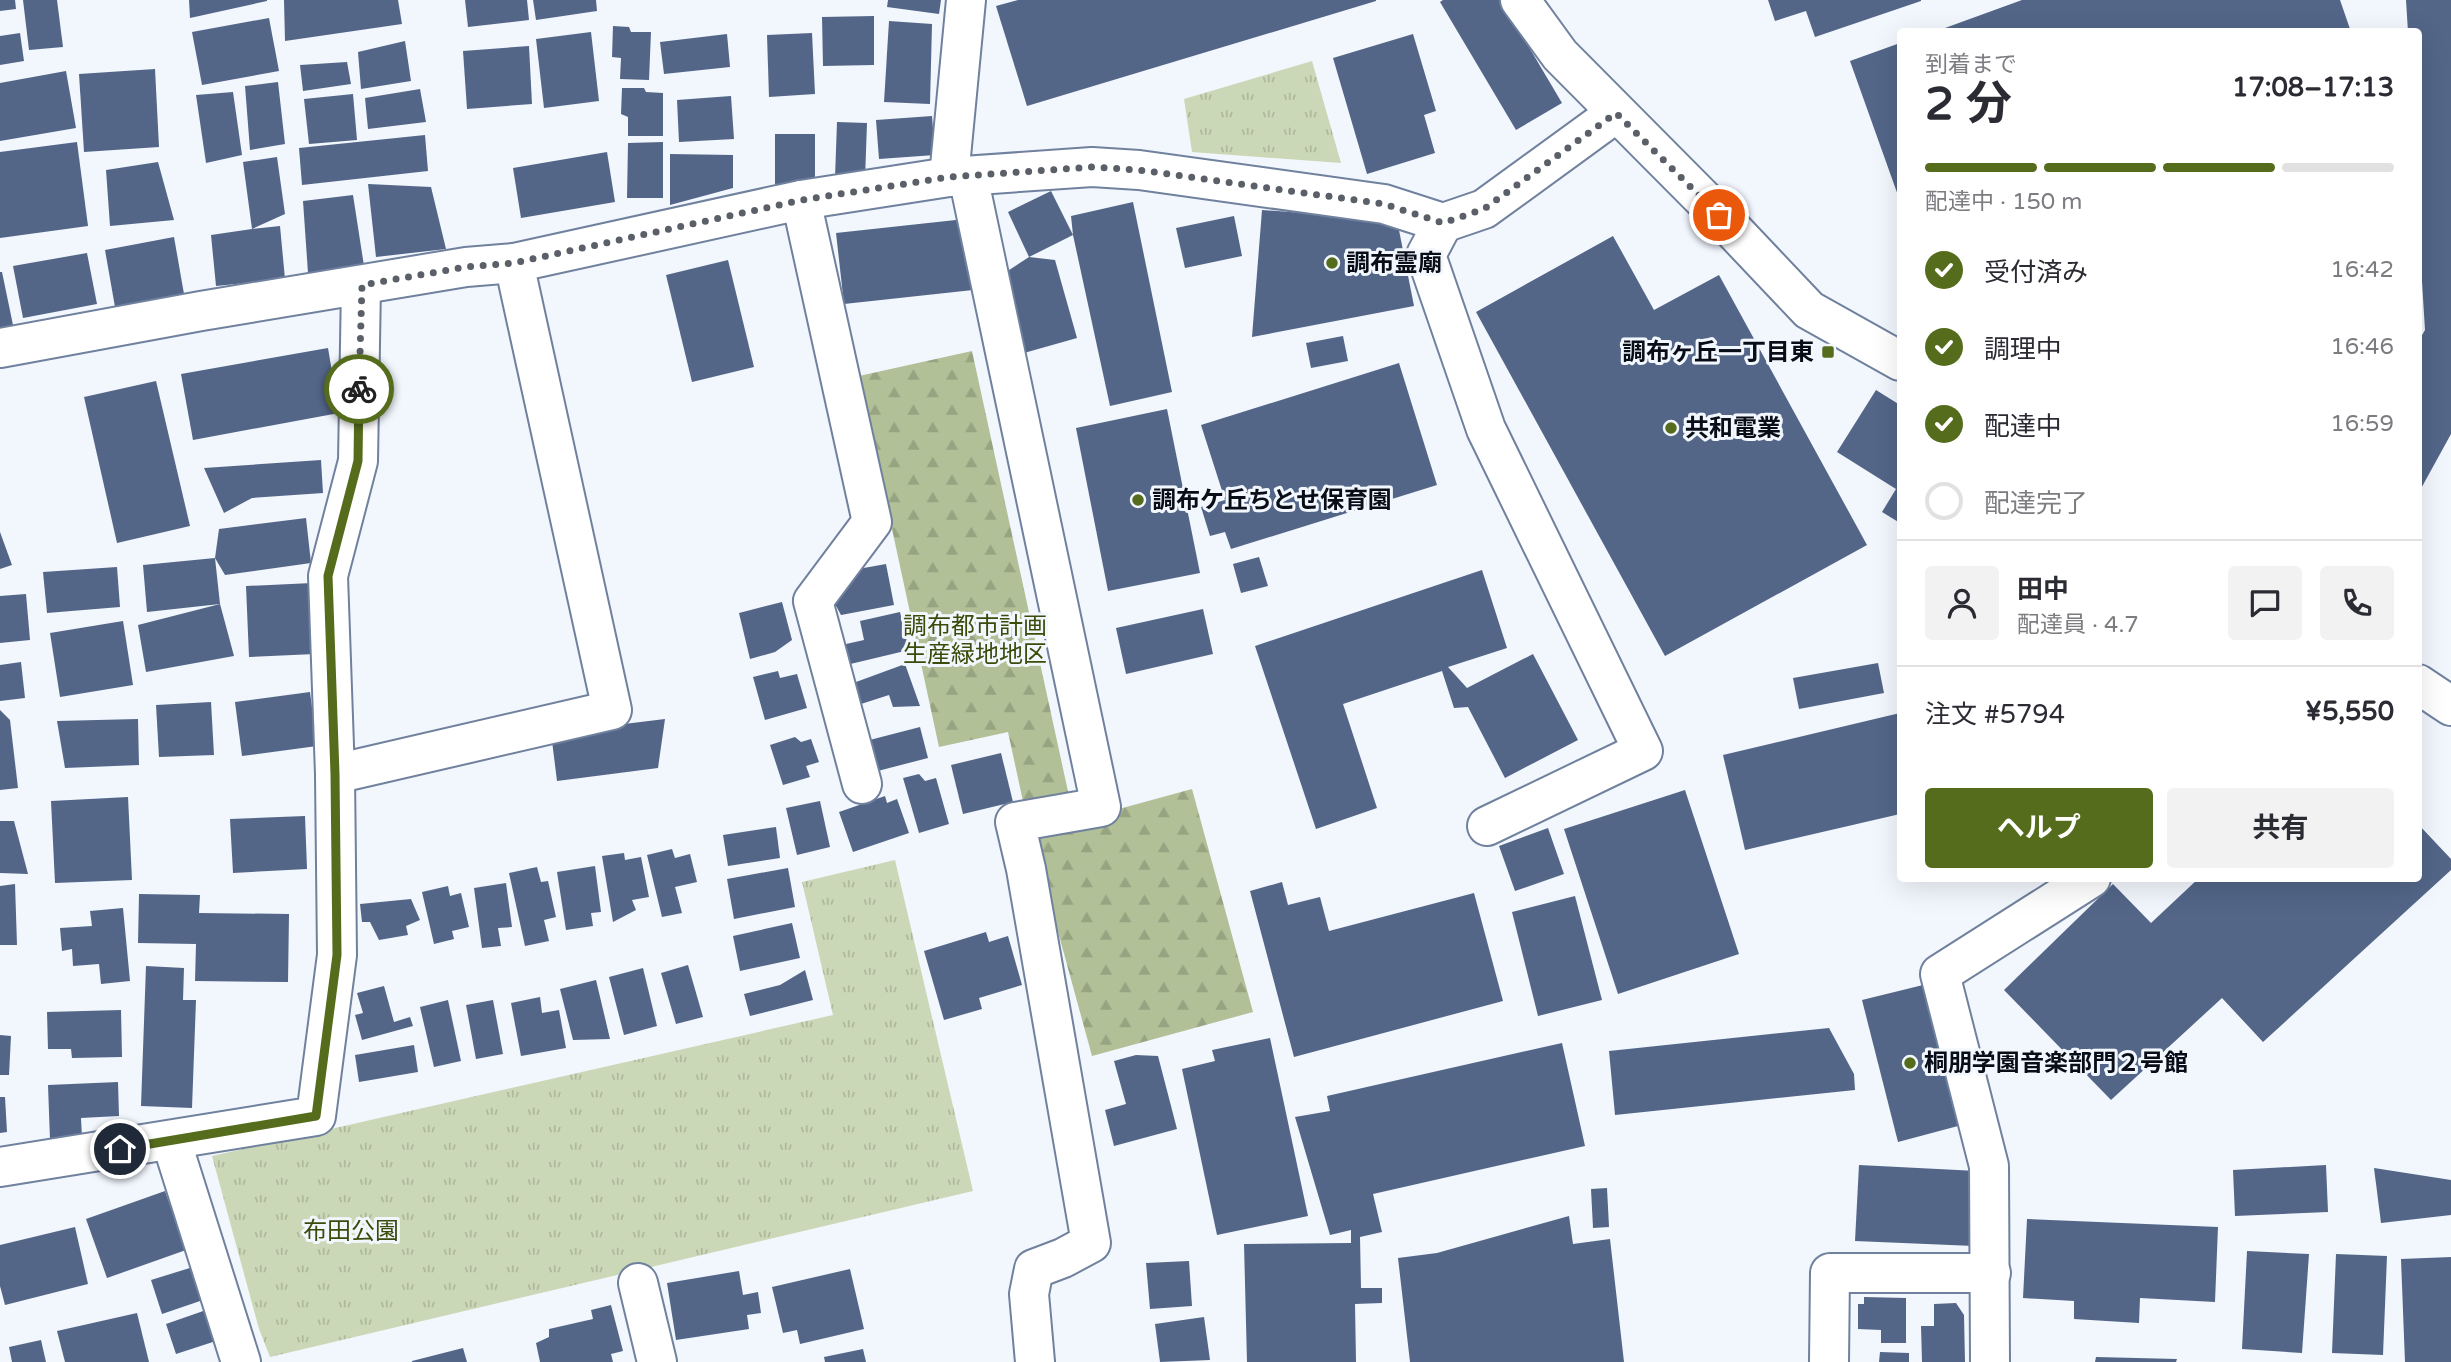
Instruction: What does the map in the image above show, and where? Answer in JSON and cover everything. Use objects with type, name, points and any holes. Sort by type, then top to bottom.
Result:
[{"type":"street","points":[[966,0],[958,177],[1101,807],[1015,822],[1026,869],[1091,1243],[1034,1269],[1029,1294],[1035,1362]]},
{"type":"street","points":[[1521,0],[1560,55],[1809,310],[1897,359]]},
{"type":"street","points":[[0,348],[466,267],[514,263],[802,200],[958,177],[1092,167],[1139,170],[1384,204],[1443,223],[1484,209],[1616,113]]},
{"type":"street","points":[[802,200],[872,522],[813,601],[862,785]]},
{"type":"street","points":[[1443,223],[1426,255],[1486,429],[1643,751],[1487,826]]},
{"type":"street","points":[[335,774],[612,710],[514,263]]},
{"type":"street","points":[[0,1167],[316,1116],[337,955],[335,774],[328,576],[358,461],[362,285]]},
{"type":"street","points":[[2422,687],[2451,706]]},
{"type":"street","points":[[1990,1362],[1989,1166],[1940,974],[2085,882]]},
{"type":"street","points":[[171,1140],[241,1362]]},
{"type":"street","points":[[1829,1362],[1829,1273],[1991,1273]]},
{"type":"street","points":[[638,1283],[657,1362]]},
{"type":"green space","points":[[1312,61],[1341,163],[1192,152],[1184,99]]},
{"type":"green space","name":"調布都市計画 生産緑地地区","points":[[972,351],[1069,796],[1024,806],[1008,732],[939,747],[859,376]]},
{"type":"green space","points":[[1192,789],[1253,1012],[1092,1056],[1031,833]]},
{"type":"green space","name":"布田公園","points":[[895,860],[973,1191],[270,1357],[259,1329],[212,1156],[833,1015],[802,882]]},
{"type":"building","points":[[0,0],[15,0],[16,9],[0,11]]},
{"type":"building","points":[[23,0],[57,0],[63,47],[29,50]]},
{"type":"building","points":[[189,0],[267,0],[267,1],[190,18]]},
{"type":"building","points":[[284,0],[398,0],[402,24],[285,41]]},
{"type":"building","points":[[465,0],[527,0],[529,20],[468,27]]},
{"type":"building","points":[[533,0],[596,0],[597,11],[536,20]]},
{"type":"building","points":[[888,0],[941,0],[939,14],[887,7]]},
{"type":"building","points":[[1018,0],[1376,1],[1027,106],[996,6]]},
{"type":"building","points":[[1501,0],[1562,103],[1516,130],[1440,2]]},
{"type":"building","points":[[1768,0],[1921,1],[1815,37],[1806,11],[1775,21]]},
{"type":"building","points":[[2022,0],[2340,0],[2350,28],[1945,28]]},
{"type":"building","points":[[2406,0],[2451,0],[2451,434],[2422,487],[2422,335],[2425,330],[2422,282],[2422,28],[2408,28]]},
{"type":"building","points":[[874,16],[874,65],[823,66],[822,17]]},
{"type":"building","points":[[269,18],[279,71],[202,85],[192,32]]},
{"type":"building","points":[[889,21],[932,24],[930,104],[884,102]]},
{"type":"building","points":[[613,26],[629,27],[631,32],[651,32],[649,80],[620,79],[621,58],[612,57]]},
{"type":"building","points":[[591,32],[599,101],[544,108],[536,39]]},
{"type":"building","points":[[20,33],[24,61],[0,65],[0,36]]},
{"type":"building","points":[[812,33],[815,94],[769,97],[767,35]]},
{"type":"building","points":[[727,34],[730,67],[664,74],[660,42]]},
{"type":"building","points":[[1413,34],[1436,111],[1424,115],[1435,153],[1367,174],[1333,58]]},
{"type":"building","points":[[405,41],[411,81],[361,89],[358,52]]},
{"type":"building","points":[[1897,44],[1897,193],[1850,61]]},
{"type":"building","points":[[529,46],[532,104],[467,109],[463,51]]},
{"type":"building","points":[[347,62],[351,84],[303,91],[300,65]]},
{"type":"building","points":[[155,69],[159,147],[84,152],[79,74]]},
{"type":"building","points":[[66,71],[76,128],[0,141],[0,83]]},
{"type":"building","points":[[278,82],[285,144],[250,150],[245,86]]},
{"type":"building","points":[[622,88],[644,88],[646,92],[663,93],[663,136],[628,136],[628,117],[621,114]]},
{"type":"building","points":[[420,89],[426,122],[368,129],[365,98]]},
{"type":"building","points":[[233,92],[242,155],[206,163],[196,95]]},
{"type":"building","points":[[353,94],[357,140],[309,144],[304,99]]},
{"type":"building","points":[[731,96],[734,139],[679,142],[677,100]]},
{"type":"building","points":[[932,116],[935,155],[879,159],[876,120]]},
{"type":"building","points":[[837,122],[867,123],[865,179],[835,178]]},
{"type":"building","points":[[775,134],[815,134],[815,184],[775,184]]},
{"type":"building","points":[[425,135],[428,171],[302,185],[299,148]]},
{"type":"building","points":[[77,142],[88,226],[0,238],[0,152]]},
{"type":"building","points":[[663,142],[663,198],[627,198],[628,143]]},
{"type":"building","points":[[607,152],[615,202],[521,218],[513,168]]},
{"type":"building","points":[[670,154],[733,155],[733,188],[670,205]]},
{"type":"building","points":[[277,157],[285,214],[252,229],[243,162]]},
{"type":"building","points":[[158,162],[174,220],[110,226],[106,170]]},
{"type":"building","points":[[368,184],[431,187],[446,249],[376,257]]},
{"type":"building","points":[[1051,191],[1073,235],[1029,257],[1008,212]]},
{"type":"building","points":[[353,195],[364,266],[308,273],[303,201]]},
{"type":"building","points":[[1133,202],[1172,392],[1110,406],[1071,216]]},
{"type":"building","name":"調布霊廟","points":[[1262,210],[1397,220],[1414,306],[1252,337]]},
{"type":"building","points":[[1234,216],[1242,256],[1185,268],[1176,228]]},
{"type":"building","points":[[965,219],[973,290],[844,304],[836,233]]},
{"type":"building","points":[[280,226],[285,279],[216,286],[211,235]]},
{"type":"building","name":"共和電業","points":[[1613,236],[1654,310],[1719,275],[1867,545],[1665,656],[1476,312]]},
{"type":"building","points":[[174,237],[184,294],[115,307],[105,250]]},
{"type":"building","points":[[87,253],[97,304],[23,318],[13,266]]},
{"type":"building","points":[[1029,257],[1055,260],[1077,338],[1024,353],[1003,274]]},
{"type":"building","points":[[728,260],[754,367],[692,382],[666,275]]},
{"type":"building","points":[[0,272],[13,325],[0,328]]},
{"type":"building","points":[[1343,336],[1348,361],[1311,368],[1306,343]]},
{"type":"building","points":[[328,348],[339,413],[193,440],[181,374]]},
{"type":"building","points":[[1399,363],[1437,485],[1231,549],[1225,532],[1210,536],[1201,507],[1225,500],[1201,425]]},
{"type":"building","points":[[156,381],[190,526],[117,543],[84,397]]},
{"type":"building","points":[[1876,390],[1897,403],[1897,521],[1882,512],[1896,489],[1837,452]]},
{"type":"building","name":"調布ケ丘ちとせ保育園","points":[[1167,409],[1200,573],[1108,591],[1076,428]]},
{"type":"building","points":[[321,460],[323,493],[252,498],[224,513],[204,468]]},
{"type":"building","points":[[306,518],[311,563],[225,575],[215,558],[219,529]]},
{"type":"building","points":[[0,532],[12,565],[0,569]]},
{"type":"building","points":[[1259,557],[1268,586],[1241,593],[1233,564]]},
{"type":"building","points":[[215,558],[220,604],[147,612],[143,565]]},
{"type":"building","points":[[886,564],[894,605],[841,615],[835,604],[858,569]]},
{"type":"building","points":[[117,567],[120,607],[47,613],[43,572]]},
{"type":"building","points":[[1482,570],[1507,648],[1448,667],[1467,688],[1533,654],[1578,740],[1505,778],[1468,707],[1454,708],[1442,671],[1343,704],[1377,808],[1316,829],[1255,646]]},
{"type":"building","points":[[312,583],[315,654],[249,657],[246,586]]},
{"type":"building","points":[[26,594],[30,640],[0,643],[0,596]]},
{"type":"building","points":[[782,602],[792,640],[775,652],[750,659],[739,613]]},
{"type":"building","points":[[220,604],[234,656],[146,672],[138,625]]},
{"type":"building","points":[[1203,609],[1213,654],[1126,674],[1116,628]]},
{"type":"building","points":[[900,612],[909,650],[842,666],[837,646],[864,640],[860,621]]},
{"type":"building","points":[[123,621],[133,685],[60,697],[50,633]]},
{"type":"building","points":[[21,662],[25,698],[0,701],[0,665]]},
{"type":"building","points":[[1878,663],[1884,693],[1799,709],[1793,678]]},
{"type":"building","points":[[905,664],[920,706],[893,707],[889,695],[861,704],[848,691],[856,682]]},
{"type":"building","points":[[778,671],[780,678],[797,674],[807,708],[765,720],[753,677]]},
{"type":"building","points":[[310,692],[317,746],[242,756],[235,702]]},
{"type":"building","points":[[211,702],[214,755],[159,757],[156,705]]},
{"type":"building","points":[[0,710],[10,720],[18,788],[0,790]]},
{"type":"building","points":[[1897,714],[1897,815],[1745,850],[1723,755]]},
{"type":"building","points":[[138,719],[139,765],[65,768],[57,721]]},
{"type":"building","points":[[665,719],[658,768],[557,781],[551,733]]},
{"type":"building","points":[[920,727],[928,758],[870,773],[862,742]]},
{"type":"building","points":[[795,737],[801,742],[811,739],[819,762],[806,766],[810,777],[783,785],[770,745]]},
{"type":"building","points":[[1001,753],[1013,802],[963,814],[951,765]]},
{"type":"building","points":[[919,774],[925,781],[936,778],[949,824],[919,833],[903,778]]},
{"type":"building","points":[[1685,790],[1739,954],[1618,994],[1564,829]]},
{"type":"building","points":[[885,796],[887,803],[897,799],[909,833],[853,852],[839,812]]},
{"type":"building","points":[[128,797],[132,880],[55,883],[51,801]]},
{"type":"building","points":[[820,801],[830,847],[797,855],[786,808]]},
{"type":"building","points":[[305,816],[307,869],[233,873],[230,819]]},
{"type":"building","points":[[0,821],[14,821],[28,874],[0,873]]},
{"type":"building","points":[[776,827],[780,858],[728,866],[723,835]]},
{"type":"building","points":[[1548,828],[1564,874],[1515,891],[1499,846]]},
{"type":"building","points":[[2422,828],[2451,859],[2451,870],[2263,1042],[2222,998],[2111,1100],[2004,990],[2113,884],[2151,923],[2195,882],[2422,882]]},
{"type":"building","points":[[672,849],[675,858],[690,854],[697,882],[675,887],[682,913],[662,917],[647,855]]},
{"type":"building","points":[[624,853],[625,860],[641,857],[649,897],[632,900],[636,910],[613,922],[602,856]]},
{"type":"building","points":[[595,866],[601,912],[591,913],[593,926],[566,930],[557,872]]},
{"type":"building","points":[[537,867],[541,882],[548,881],[556,917],[544,920],[549,941],[525,946],[509,873]]},
{"type":"building","points":[[788,868],[795,907],[734,919],[727,879]]},
{"type":"building","points":[[1282,882],[1288,905],[1320,897],[1329,931],[1474,893],[1503,1001],[1294,1057],[1250,891]]},
{"type":"building","points":[[506,883],[512,927],[498,928],[501,946],[482,948],[474,888]]},
{"type":"building","points":[[15,884],[17,945],[0,945],[0,886]]},
{"type":"building","points":[[448,886],[450,896],[461,893],[469,927],[452,931],[454,939],[434,944],[422,892]]},
{"type":"building","points":[[139,894],[200,895],[199,913],[289,914],[288,982],[195,981],[196,944],[138,943]]},
{"type":"building","points":[[1575,896],[1602,1000],[1538,1016],[1512,912]]},
{"type":"building","points":[[411,899],[420,920],[406,926],[408,935],[379,940],[370,922],[362,922],[360,904]]},
{"type":"building","points":[[123,908],[130,981],[101,984],[99,964],[73,966],[72,949],[62,951],[60,928],[92,926],[90,911]]},
{"type":"building","points":[[792,923],[800,958],[740,971],[733,936]]},
{"type":"building","points":[[986,932],[989,942],[1008,936],[1022,985],[979,998],[982,1009],[944,1020],[924,951]]},
{"type":"building","points":[[688,965],[703,1017],[676,1024],[661,973]]},
{"type":"building","points":[[146,966],[184,968],[183,1000],[196,1000],[192,1108],[141,1106]]},
{"type":"building","points":[[643,968],[657,1026],[624,1035],[609,977]]},
{"type":"building","points":[[805,970],[813,1000],[750,1016],[744,994],[780,985]]},
{"type":"building","points":[[596,980],[610,1039],[573,1040],[560,989]]},
{"type":"building","name":"桐朋学園音楽部門２号館","points":[[1923,985],[1958,1126],[1898,1142],[1862,1000]]},
{"type":"building","points":[[384,986],[394,1022],[410,1017],[413,1026],[362,1040],[355,1015],[363,1013],[357,993]]},
{"type":"building","points":[[540,997],[542,1013],[559,1010],[566,1048],[521,1056],[511,1003]]},
{"type":"building","points":[[448,1000],[461,1061],[434,1067],[420,1007]]},
{"type":"building","points":[[493,1000],[503,1054],[476,1059],[466,1005]]},
{"type":"building","points":[[121,1010],[122,1057],[72,1058],[71,1049],[48,1049],[47,1012]]},
{"type":"building","points":[[1829,1028],[1854,1074],[1855,1090],[1615,1115],[1609,1051]]},
{"type":"building","points":[[0,1035],[11,1036],[9,1075],[0,1075]]},
{"type":"building","points":[[1270,1038],[1308,1216],[1217,1235],[1182,1069],[1215,1061],[1212,1050]]},
{"type":"building","points":[[1562,1043],[1585,1146],[1373,1194],[1382,1232],[1360,1237],[1361,1288],[1382,1288],[1382,1303],[1355,1304],[1356,1362],[1247,1362],[1244,1244],[1351,1243],[1351,1230],[1330,1235],[1295,1117],[1330,1111],[1327,1096]]},
{"type":"building","points":[[414,1045],[418,1072],[359,1082],[355,1055]]},
{"type":"building","points":[[1136,1055],[1158,1056],[1177,1129],[1114,1146],[1105,1110],[1126,1104],[1114,1061]]},
{"type":"building","points":[[118,1082],[119,1116],[81,1118],[82,1138],[50,1140],[48,1085]]},
{"type":"building","points":[[0,1097],[5,1097],[7,1132],[0,1133]]},
{"type":"building","points":[[1859,1165],[1977,1171],[1974,1246],[1855,1241]]},
{"type":"building","points":[[2326,1165],[2328,1212],[2235,1216],[2233,1170]]},
{"type":"building","points":[[2374,1168],[2451,1180],[2451,1215],[2381,1223]]},
{"type":"building","points":[[1607,1188],[1609,1227],[1593,1228],[1591,1189]]},
{"type":"building","points":[[165,1191],[186,1250],[107,1278],[86,1219]]},
{"type":"building","points":[[1569,1216],[1573,1244],[1610,1239],[1624,1362],[1410,1362],[1398,1258],[1437,1253]]},
{"type":"building","points":[[2027,1219],[2218,1227],[2215,1302],[2140,1298],[2139,1323],[2074,1319],[2074,1301],[2023,1298]]},
{"type":"building","points":[[75,1227],[88,1284],[5,1305],[0,1286],[0,1245]]},
{"type":"building","points":[[2247,1251],[2309,1254],[2302,1353],[2242,1349]]},
{"type":"building","points":[[2336,1254],[2387,1256],[2383,1355],[2332,1353]]},
{"type":"building","points":[[2451,1257],[2451,1362],[2405,1362],[2401,1259]]},
{"type":"building","points":[[1189,1261],[1192,1306],[1150,1309],[1146,1263]]},
{"type":"building","points":[[193,1267],[203,1300],[162,1314],[151,1280]]},
{"type":"building","points":[[850,1269],[864,1329],[800,1344],[797,1330],[783,1333],[772,1287]]},
{"type":"building","points":[[739,1271],[743,1295],[758,1292],[761,1313],[747,1315],[749,1329],[676,1340],[667,1283]]},
{"type":"building","points":[[1864,1297],[1906,1298],[1906,1343],[1881,1343],[1881,1330],[1858,1329],[1858,1304],[1864,1304]]},
{"type":"building","points":[[1956,1303],[1964,1315],[1965,1362],[1922,1362],[1921,1326],[1934,1326],[1934,1304]]},
{"type":"building","points":[[611,1305],[623,1351],[611,1354],[613,1362],[540,1362],[536,1343],[549,1337],[549,1329],[593,1319],[591,1310]]},
{"type":"building","points":[[209,1309],[219,1340],[176,1354],[166,1324]]},
{"type":"building","points":[[137,1313],[149,1362],[65,1362],[57,1331]]},
{"type":"building","points":[[1204,1317],[1210,1360],[1160,1362],[1155,1324]]},
{"type":"building","points":[[41,1340],[46,1362],[12,1362],[9,1347]]},
{"type":"building","points":[[463,1348],[467,1362],[412,1362],[412,1361]]},
{"type":"building","points":[[863,1349],[866,1362],[825,1362],[824,1357]]},
{"type":"building","points":[[1880,1352],[1909,1353],[1909,1362],[1879,1362]]},
{"type":"building","points":[[2096,1357],[2177,1359],[2176,1362],[2095,1362]]},
{"type":"way so far","points":[[359,389],[362,285],[466,267],[514,263],[783,203],[949,177],[1092,167],[1139,170],[1384,204],[1443,223],[1484,209],[1616,113],[1719,215]]},
{"type":"place","name":"調布霊廟","points":[[1332,263]]},
{"type":"place","name":"調布ヶ丘一丁目東","points":[[1828,352]]},
{"type":"place","name":"共和電業","points":[[1671,428]]},
{"type":"place","name":"調布ケ丘ちとせ保育園","points":[[1138,500]]},
{"type":"place","name":"桐朋学園音楽部門２号館","points":[[1910,1063]]},
{"type":"route","points":[[120,1149],[316,1116],[337,955],[335,774],[328,576],[358,461],[359,389]]}]
